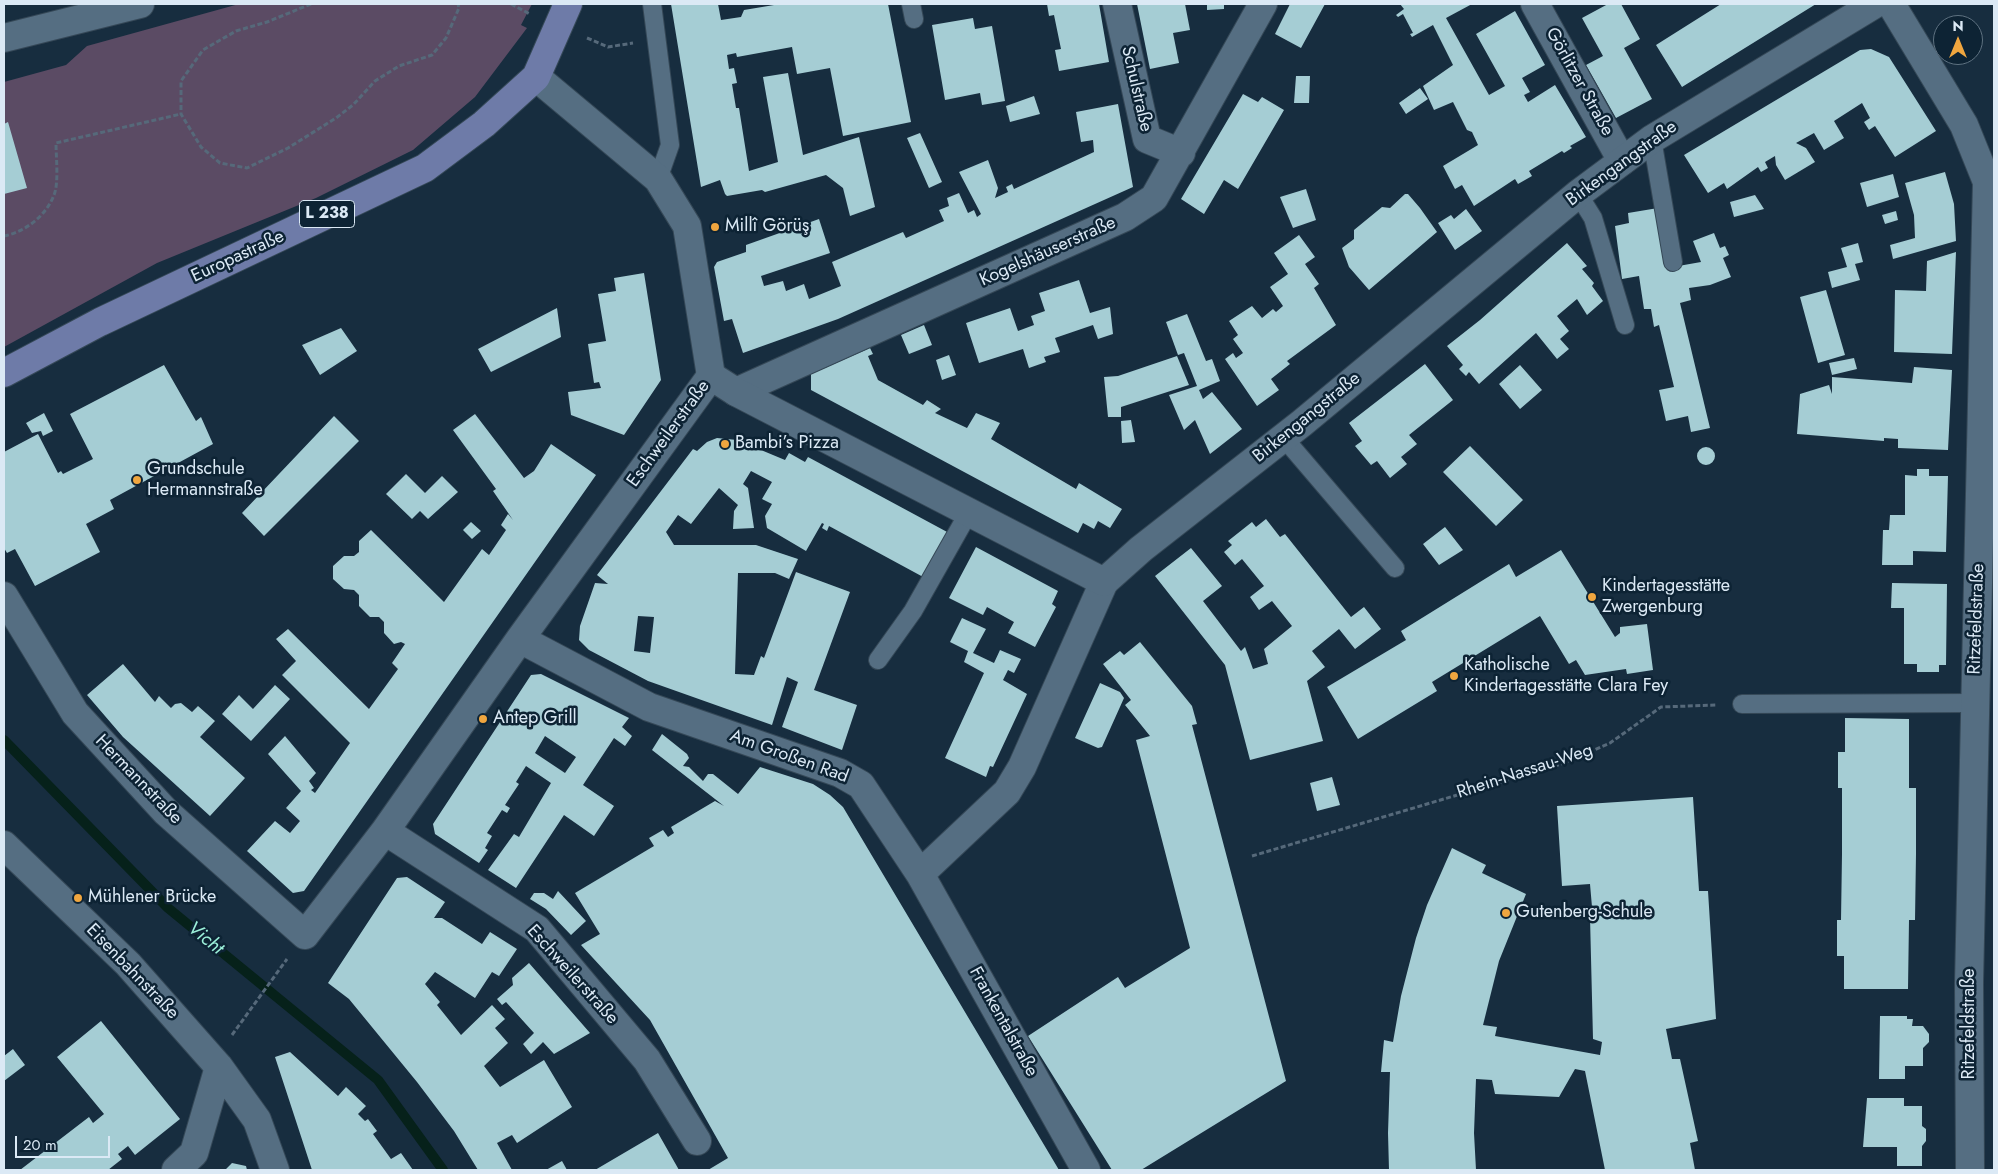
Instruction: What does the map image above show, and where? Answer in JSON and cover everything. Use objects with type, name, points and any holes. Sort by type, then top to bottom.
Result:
[{"type":"main road","name":"L 238","points":[[536,77],[568,4]]},
{"type":"main road","name":"Europastraße","points":[[4,373],[100,322],[425,168],[484,124],[536,77]]},
{"type":"street","points":[[4,38],[140,4]]},
{"type":"street","name":"Schulstraße","points":[[1117,4],[1147,139],[1180,154]]},
{"type":"street","name":"Kogelshäuserstraße","points":[[736,392],[1125,217],[1154,198],[1263,4]]},
{"type":"street","name":"Görlitzer Straße","points":[[1535,4],[1622,161]]},
{"type":"street","name":"Birkengangstraße","points":[[1104,582],[1141,549],[1284,438],[1578,194],[1622,161],[1652,139],[1875,4]]},
{"type":"street","name":"Ritzefeldstraße","points":[[1891,4],[1964,124],[1987,182],[1969,983],[1970,1170]]},
{"type":"street","name":"Eschweilerstraße","points":[[305,935],[385,830],[520,638],[711,376],[687,226],[658,179],[536,77]]},
{"type":"street","points":[[711,376],[736,392],[1104,582],[1022,767],[1007,792],[920,874]]},
{"type":"street","name":"Hermannstraße","points":[[4,596],[75,713],[166,812],[305,935]]},
{"type":"street","name":"Am Großen Rad","points":[[520,638],[649,707],[847,777],[861,785],[920,874]]},
{"type":"street","name":"Eschweilerstraße","points":[[385,830],[537,930],[646,1060],[697,1141]]},
{"type":"street","name":"Eisenbahnstraße","points":[[4,845],[128,964],[257,1120],[275,1170]]},
{"type":"street","name":"Frankentalstraße","points":[[920,874],[1086,1170]]},
{"type":"street","points":[[176,1170],[194,1153],[220,1077]]},
{"type":"lane","points":[[652,4],[670,145],[658,179]]},
{"type":"lane","points":[[1652,139],[1673,262]]},
{"type":"lane","points":[[1578,194],[1593,218],[1624,325]]},
{"type":"lane","points":[[1284,438],[1395,568]]},
{"type":"lane","points":[[878,660],[913,611],[969,512]]},
{"type":"lane","points":[[1742,704],[1974,703]]},
{"type":"path","points":[[311,4],[267,22],[236,31],[202,50],[180,81],[181,114],[200,147],[220,164],[247,168],[288,148],[353,105],[375,81],[399,66],[432,55],[446,38],[459,8],[458,4]]},
{"type":"path","points":[[4,236],[15,234],[39,218],[55,194],[56,144],[181,114]]},
{"type":"path","name":"Rhein-Nassau-Weg","points":[[1252,856],[1565,763],[1610,743],[1661,708],[1742,704]]},
{"type":"path","points":[[249,1010],[289,956]]},
{"type":"shaded area","points":[[239,4],[532,4],[521,25],[527,28],[475,97],[413,150],[316,198],[157,263],[4,347],[4,82],[66,65],[87,46]]},
{"type":"building","points":[[671,4],[718,4],[721,20],[741,17],[744,10],[780,4],[888,4],[911,122],[843,136],[830,68],[797,74],[792,47],[737,57],[736,53],[727,55],[729,69],[734,68],[737,83],[732,84],[736,108],[739,108],[749,171],[778,162],[763,77],[788,73],[803,155],[859,137],[875,207],[850,216],[843,188],[826,175],[765,192],[762,190],[727,196],[720,180],[701,187]]},
{"type":"building","points":[[1047,4],[1099,4],[1109,62],[1059,71],[1055,50],[1061,49],[1054,15],[1049,16]]},
{"type":"building","points":[[1137,4],[1185,4],[1190,30],[1173,33],[1179,63],[1150,69]]},
{"type":"building","points":[[1207,4],[1224,4],[1224,9],[1207,10]]},
{"type":"building","points":[[1290,4],[1325,4],[1301,48],[1275,34]]},
{"type":"building","points":[[1400,4],[1472,4],[1446,18],[1489,95],[1505,86],[1476,34],[1515,11],[1545,65],[1522,78],[1530,92],[1524,95],[1528,102],[1555,85],[1586,137],[1570,146],[1572,148],[1564,153],[1562,151],[1529,171],[1532,176],[1518,184],[1515,179],[1474,206],[1462,185],[1455,189],[1443,166],[1478,145],[1472,132],[1467,130],[1453,102],[1434,110],[1423,86],[1453,65],[1433,25],[1412,37],[1410,34],[1413,33],[1403,14],[1398,17],[1396,15],[1404,9]]},
{"type":"building","points":[[1608,4],[1621,4],[1640,39],[1624,48],[1652,99],[1616,118],[1586,65],[1603,56],[1582,18]]},
{"type":"building","points":[[1721,4],[1816,4],[1682,87],[1656,45]]},
{"type":"building","points":[[973,18],[975,29],[992,26],[1005,101],[982,105],[980,93],[945,100],[932,25]]},
{"type":"building","points":[[1871,49],[1889,57],[1936,131],[1895,157],[1875,126],[1869,130],[1864,122],[1870,118],[1862,103],[1834,121],[1844,138],[1824,150],[1814,133],[1796,143],[1806,148],[1815,162],[1785,180],[1776,165],[1775,156],[1765,162],[1768,168],[1761,172],[1758,167],[1727,189],[1724,183],[1708,193],[1684,155],[1860,50]]},
{"type":"building","points":[[1296,76],[1310,76],[1309,103],[1294,103]]},
{"type":"building","points":[[1420,88],[1428,99],[1406,114],[1399,103]]},
{"type":"building","points":[[1243,94],[1258,102],[1262,97],[1284,110],[1238,189],[1224,180],[1204,214],[1181,199]]},
{"type":"building","points":[[1034,96],[1040,114],[1010,122],[1006,106]]},
{"type":"building","points":[[1118,104],[1133,187],[838,319],[743,353],[732,319],[724,321],[714,267],[717,262],[746,252],[746,245],[819,219],[830,253],[761,276],[764,286],[783,281],[786,291],[804,284],[809,299],[841,286],[832,262],[903,232],[906,238],[944,221],[939,210],[949,206],[947,198],[959,193],[968,213],[974,210],[977,217],[981,214],[959,172],[988,160],[998,188],[995,198],[1008,192],[1006,187],[1012,184],[1014,189],[1094,152],[1093,140],[1081,142],[1076,112]]},
{"type":"building","points":[[8,122],[27,188],[4,194],[4,124]]},
{"type":"building","points":[[920,133],[942,182],[929,188],[907,138]]},
{"type":"building","points":[[1945,172],[1954,204],[1956,241],[1893,259],[1890,245],[1915,238],[1914,215],[1905,183]]},
{"type":"building","points":[[1893,174],[1899,197],[1867,207],[1860,183]]},
{"type":"building","points":[[1306,189],[1316,220],[1293,228],[1280,197]]},
{"type":"building","points":[[1405,194],[1408,194],[1420,208],[1437,232],[1369,290],[1349,267],[1342,248],[1354,239],[1354,230],[1382,207],[1390,208]]},
{"type":"building","points":[[1755,195],[1764,209],[1734,217],[1730,202]]},
{"type":"building","points":[[1658,208],[1667,268],[1701,262],[1693,241],[1714,233],[1720,248],[1725,246],[1729,255],[1723,258],[1731,277],[1710,285],[1689,288],[1691,300],[1680,303],[1710,428],[1691,432],[1688,416],[1666,421],[1659,390],[1674,387],[1659,325],[1654,327],[1651,309],[1644,309],[1639,276],[1622,279],[1615,226],[1629,223],[1628,213]]},
{"type":"building","points":[[1466,209],[1482,231],[1455,250],[1438,223],[1451,215],[1454,219]]},
{"type":"building","points":[[1896,211],[1898,220],[1885,224],[1882,215]]},
{"type":"building","points":[[1299,235],[1315,257],[1305,264],[1319,284],[1314,288],[1336,325],[1287,361],[1290,364],[1271,379],[1279,390],[1257,406],[1225,359],[1233,353],[1236,358],[1243,353],[1233,339],[1238,335],[1229,321],[1252,306],[1262,318],[1273,309],[1276,312],[1283,306],[1270,287],[1288,274],[1274,253]]},
{"type":"building","points":[[1567,243],[1587,266],[1582,269],[1594,283],[1592,286],[1603,301],[1587,315],[1577,299],[1557,316],[1569,331],[1560,339],[1569,349],[1557,359],[1536,333],[1479,384],[1469,372],[1466,376],[1459,369],[1463,365],[1447,346],[1480,320]]},
{"type":"building","points":[[1858,243],[1863,262],[1855,264],[1860,280],[1832,288],[1828,272],[1847,267],[1841,248]]},
{"type":"building","points":[[1956,252],[1952,354],[1894,352],[1895,290],[1926,291],[1927,261]]},
{"type":"building","points":[[644,273],[661,380],[624,435],[571,415],[568,392],[601,388],[599,382],[594,383],[588,344],[606,341],[598,294],[616,291],[614,278]]},
{"type":"building","points":[[1079,280],[1090,313],[1110,307],[1113,334],[1098,339],[1093,325],[1055,338],[1060,352],[1044,357],[1046,362],[1029,368],[1023,349],[979,363],[966,323],[1010,308],[1018,331],[1034,325],[1031,316],[1045,311],[1039,293]]},
{"type":"building","points":[[1826,290],[1845,355],[1818,363],[1800,297]]},
{"type":"building","points":[[557,308],[561,337],[491,372],[478,349]]},
{"type":"building","points":[[1187,314],[1206,361],[1212,359],[1220,381],[1199,390],[1203,399],[1212,392],[1242,429],[1210,454],[1195,420],[1184,430],[1169,395],[1197,386],[1184,353],[1178,355],[1166,322]]},
{"type":"building","points":[[924,325],[932,345],[909,354],[901,335]]},
{"type":"building","points":[[341,328],[357,351],[320,375],[302,345]]},
{"type":"building","points":[[870,348],[873,354],[868,356],[878,380],[923,405],[927,400],[941,409],[935,413],[967,428],[976,413],[1000,423],[991,439],[1076,489],[1079,483],[1122,509],[1110,528],[1098,521],[1094,529],[1083,523],[1078,533],[811,390],[811,374]]},
{"type":"building","points":[[949,355],[956,375],[942,380],[936,360]]},
{"type":"building","points":[[1177,356],[1189,385],[1121,407],[1121,417],[1108,417],[1104,377],[1118,376]]},
{"type":"building","points":[[1854,358],[1857,369],[1832,375],[1829,363]]},
{"type":"building","points":[[1425,364],[1453,400],[1409,435],[1417,444],[1401,457],[1407,464],[1390,478],[1377,461],[1371,465],[1355,446],[1362,441],[1349,423]]},
{"type":"building","points":[[164,365],[196,421],[201,417],[213,444],[110,500],[114,509],[86,524],[100,552],[35,586],[15,549],[7,553],[4,548],[4,452],[38,434],[58,473],[61,471],[63,474],[93,459],[70,414]]},
{"type":"building","points":[[1520,365],[1542,390],[1520,409],[1499,384]]},
{"type":"building","points":[[1914,367],[1952,370],[1948,450],[1898,448],[1898,439],[1884,438],[1884,441],[1797,434],[1800,394],[1829,385],[1832,394],[1832,377],[1912,383]]},
{"type":"building","points":[[44,413],[53,431],[43,436],[41,431],[32,433],[26,423]]},
{"type":"building","points":[[475,414],[524,478],[534,471],[551,444],[596,475],[304,891],[293,893],[247,851],[275,821],[290,833],[300,821],[286,808],[301,791],[268,754],[285,736],[316,773],[309,781],[314,788],[311,790],[315,793],[350,743],[282,675],[296,661],[276,639],[288,629],[369,709],[398,669],[392,663],[405,644],[401,642],[394,644],[384,633],[384,622],[379,617],[370,617],[359,606],[359,595],[354,590],[344,589],[333,579],[333,566],[344,556],[354,556],[359,552],[359,541],[371,530],[444,602],[482,549],[489,555],[506,530],[501,525],[508,514],[513,520],[493,491],[496,489],[453,430]]},
{"type":"building","points":[[334,416],[359,441],[264,536],[242,513]]},
{"type":"building","points":[[1131,420],[1135,442],[1122,443],[1121,421]]},
{"type":"building","points":[[717,438],[737,440],[785,460],[789,453],[805,462],[808,457],[949,533],[925,578],[829,526],[827,531],[822,528],[824,524],[822,523],[806,551],[767,528],[765,516],[772,504],[762,499],[772,482],[751,471],[743,484],[748,488],[754,528],[733,529],[734,511],[738,505],[719,488],[691,524],[678,515],[666,532],[674,545],[756,545],[798,559],[789,579],[775,573],[738,573],[735,674],[754,675],[761,656],[764,658],[796,572],[850,592],[814,690],[857,705],[842,750],[782,727],[798,682],[787,677],[772,725],[648,681],[589,650],[579,640],[580,626],[595,583],[608,584],[597,575],[693,449],[697,451],[707,442]],"holes":[[[638,616],[654,617],[650,653],[634,651]]]},
{"type":"building","points":[[1470,446],[1523,500],[1496,526],[1443,472]]},
{"type":"building","points":[[1706,447],[1712,450],[1715,456],[1712,462],[1706,465],[1700,462],[1697,456],[1700,450]]},
{"type":"building","points":[[1917,469],[1929,469],[1929,476],[1948,476],[1946,552],[1913,551],[1913,565],[1882,565],[1883,530],[1889,530],[1890,515],[1905,515],[1905,475],[1917,476]]},
{"type":"building","points":[[406,474],[425,493],[442,476],[458,492],[428,519],[420,511],[412,519],[386,494]]},
{"type":"building","points":[[1266,519],[1280,537],[1285,534],[1351,617],[1364,607],[1381,629],[1355,649],[1339,629],[1312,651],[1325,667],[1307,681],[1323,741],[1250,760],[1225,665],[1155,576],[1191,548],[1222,586],[1203,601],[1241,651],[1245,647],[1253,669],[1268,664],[1264,649],[1292,626],[1272,601],[1259,610],[1250,597],[1264,586],[1242,559],[1235,565],[1224,552],[1232,545],[1228,541],[1252,522],[1256,527]]},
{"type":"building","points":[[471,522],[481,531],[472,539],[463,530]]},
{"type":"building","points":[[1445,527],[1463,550],[1439,565],[1423,544]]},
{"type":"building","points":[[976,547],[1058,591],[1052,604],[1056,607],[1035,647],[1008,633],[1014,622],[987,607],[983,615],[949,598]]},
{"type":"building","points":[[1561,550],[1615,637],[1620,633],[1620,627],[1647,624],[1653,670],[1627,674],[1626,669],[1585,675],[1576,660],[1569,664],[1540,616],[1432,682],[1437,691],[1358,739],[1327,687],[1406,640],[1401,631],[1509,564],[1516,577]]},
{"type":"building","points":[[1892,583],[1947,584],[1946,665],[1939,665],[1939,672],[1917,672],[1917,664],[1904,664],[1904,608],[1891,608]]},
{"type":"building","points":[[962,618],[986,629],[973,653],[994,663],[1000,650],[1021,659],[1014,673],[1008,670],[1003,680],[1027,694],[993,767],[990,766],[986,777],[945,758],[984,673],[964,662],[968,651],[950,642]]},
{"type":"building","points":[[1140,642],[1192,706],[1197,724],[1192,725],[1286,1081],[1141,1170],[1112,1170],[1028,1036],[1118,977],[1125,988],[1190,948],[1136,740],[1150,736],[1125,705],[1131,700],[1103,664],[1120,651],[1124,655]]},
{"type":"building","points":[[123,664],[155,702],[159,696],[171,708],[175,704],[181,703],[192,712],[198,706],[215,721],[200,737],[245,778],[210,816],[123,737],[87,695]]},
{"type":"building","points":[[541,674],[629,718],[622,727],[632,736],[625,746],[614,738],[583,785],[614,806],[594,836],[564,815],[516,888],[488,870],[514,834],[519,837],[551,783],[526,766],[516,782],[519,784],[505,805],[510,808],[507,813],[502,810],[487,833],[492,836],[485,848],[488,850],[479,863],[435,834],[433,824],[531,675]],"holes":[[[545,736],[576,757],[565,773],[535,753]]]},
{"type":"building","points":[[1100,683],[1120,692],[1124,698],[1102,747],[1098,748],[1075,738]]},
{"type":"building","points":[[275,685],[290,699],[251,741],[222,714],[239,695],[253,709]]},
{"type":"building","points":[[1845,718],[1909,719],[1909,788],[1916,788],[1916,854],[1915,920],[1909,920],[1908,989],[1844,989],[1844,956],[1837,956],[1837,920],[1841,920],[1842,854],[1842,788],[1838,788],[1838,752],[1845,752]]},
{"type":"building","points":[[662,734],[687,754],[689,758],[683,766],[689,767],[703,781],[708,774],[713,774],[738,794],[760,767],[813,784],[830,795],[843,807],[1059,1170],[708,1170],[728,1158],[650,1020],[581,945],[600,934],[575,893],[654,846],[649,838],[663,830],[668,837],[674,833],[671,827],[715,801],[724,806],[652,750]]},
{"type":"building","points":[[1332,777],[1340,805],[1317,811],[1310,783]]},
{"type":"building","points":[[1693,797],[1699,891],[1708,891],[1716,1019],[1666,1029],[1672,1059],[1680,1059],[1698,1141],[1690,1143],[1695,1170],[1605,1170],[1585,1071],[1575,1069],[1559,1097],[1495,1094],[1492,1080],[1476,1079],[1474,1133],[1476,1170],[1389,1170],[1390,1072],[1381,1072],[1384,1040],[1393,1042],[1401,996],[1416,938],[1427,905],[1452,848],[1486,865],[1482,873],[1526,894],[1499,961],[1483,1025],[1497,1027],[1495,1036],[1600,1055],[1602,1042],[1593,1039],[1590,917],[1599,917],[1599,907],[1592,907],[1590,884],[1562,886],[1557,806]]},
{"type":"building","points":[[407,877],[445,902],[434,918],[442,918],[482,944],[490,932],[517,949],[499,976],[492,972],[475,998],[435,972],[425,984],[440,1002],[437,1005],[461,1035],[492,1005],[505,1019],[495,1028],[508,1043],[484,1066],[500,1087],[544,1060],[572,1107],[517,1143],[512,1135],[497,1143],[512,1170],[478,1170],[454,1131],[417,1082],[349,999],[328,983],[397,878]]},
{"type":"building","points":[[558,891],[586,921],[571,935],[546,909],[530,899],[534,893],[544,893],[553,899]]},
{"type":"building","points":[[529,963],[590,1033],[554,1054],[543,1042],[531,1054],[523,1044],[534,1033],[506,1002],[502,1005],[497,999],[513,985],[512,978]]},
{"type":"building","points":[[1880,1016],[1907,1016],[1907,1019],[1913,1019],[1912,1026],[1923,1026],[1929,1034],[1929,1042],[1923,1048],[1923,1066],[1905,1066],[1905,1079],[1879,1079]]},
{"type":"building","points":[[101,1021],[180,1119],[135,1155],[128,1146],[118,1154],[122,1159],[108,1170],[20,1170],[89,1117],[93,1123],[104,1114],[57,1057]]},
{"type":"building","points":[[13,1049],[25,1065],[4,1081],[4,1056]]},
{"type":"building","points":[[290,1052],[338,1096],[346,1087],[366,1106],[358,1114],[365,1121],[368,1119],[377,1131],[373,1134],[391,1159],[401,1153],[413,1170],[312,1170],[275,1057]]},
{"type":"building","points":[[1867,1098],[1904,1098],[1904,1106],[1922,1106],[1922,1126],[1926,1129],[1926,1141],[1922,1146],[1922,1166],[1897,1166],[1897,1147],[1863,1147]]},
{"type":"building","points":[[658,1133],[679,1170],[595,1170]]},
{"type":"building","points":[[562,1161],[567,1170],[546,1170]]},
{"type":"building","points":[[232,1163],[246,1166],[247,1170],[225,1170]]},
{"type":"waterway","name":"Vicht","points":[[4,740],[168,908],[378,1080],[443,1170]]},
{"type":"place","name":"Millî Görüş","points":[[715,227]]},
{"type":"place","name":"Bambi’s Pizza","points":[[725,444]]},
{"type":"place","name":"Grundschule Hermannstraße","points":[[137,480]]},
{"type":"place","name":"Kindertagesstätte Zwergenburg","points":[[1592,597]]},
{"type":"place","name":"Katholische Kindertagesstätte Clara Fey","points":[[1454,676]]},
{"type":"place","name":"Antep Grill","points":[[483,719]]},
{"type":"place","name":"Mühlener Brücke","points":[[78,898]]},
{"type":"place","name":"Gutenberg-Schule","points":[[1506,913]]}]
